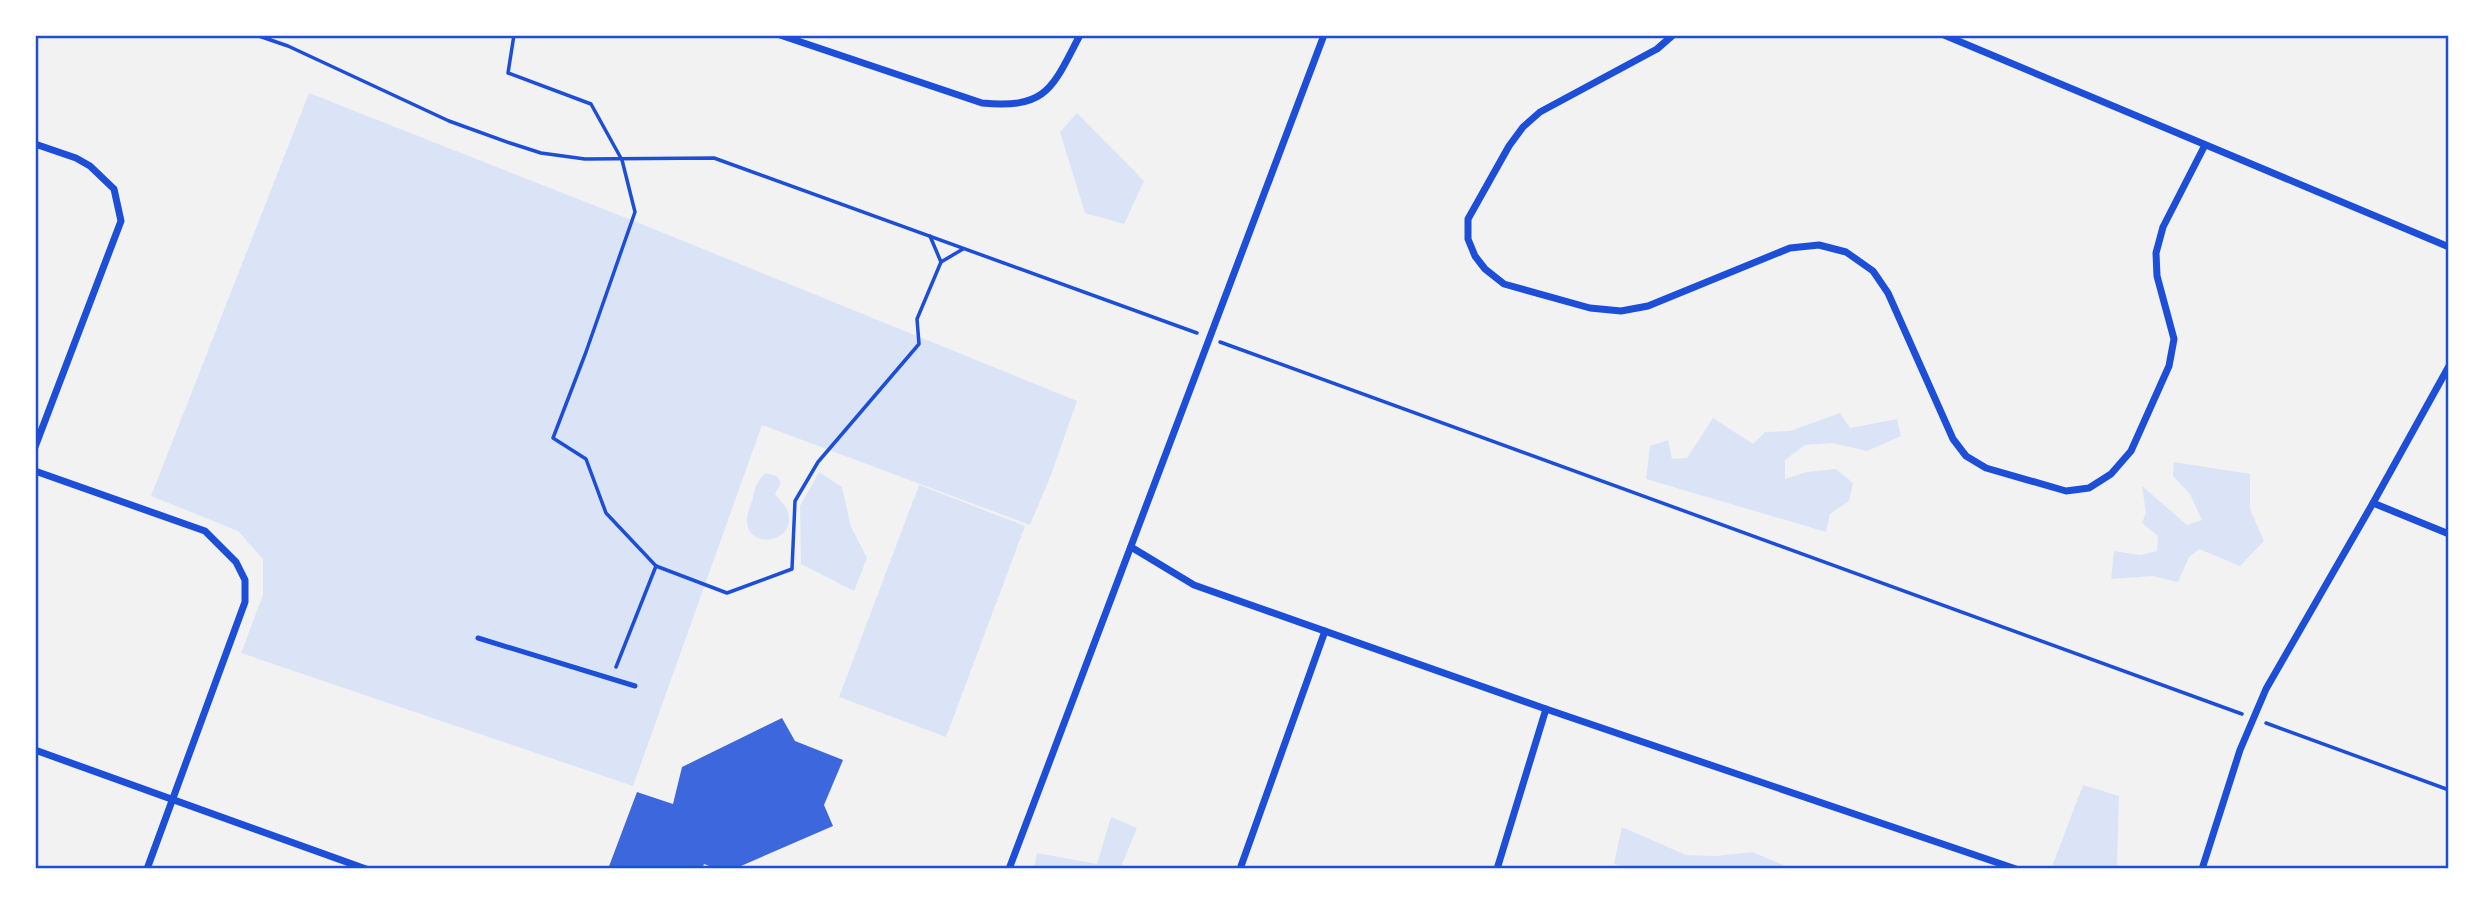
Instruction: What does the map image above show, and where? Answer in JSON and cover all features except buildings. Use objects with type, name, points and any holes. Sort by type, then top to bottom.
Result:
[{"type":"street","points":[[780,35],[982,103],[1002,105],[1023,104],[1043,94],[1059,75],[1080,35]]},
{"type":"street","points":[[1009,869],[1324,35]]},
{"type":"street","points":[[1674,35],[1657,49],[1540,112],[1523,127],[1509,146],[1468,219],[1468,239],[1485,270],[1504,284],[1590,308],[1621,311],[1648,306],[1790,248],[1819,245],[1846,251],[1873,271],[1888,293],[1953,439],[1966,456],[1986,468],[2066,491],[2090,488],[2111,474],[2132,451],[2169,366],[2174,339],[2157,276],[2156,253],[2163,226],[2205,145]]},
{"type":"street","points":[[1944,35],[2449,247]]},
{"type":"street","points":[[35,144],[76,158],[90,166],[114,189],[121,221],[35,447]]},
{"type":"street","points":[[2203,869],[2240,750],[2266,689],[2449,366]]},
{"type":"street","points":[[35,471],[205,530],[236,562],[245,580],[245,601],[147,869]]},
{"type":"street","points":[[2373,503],[2449,534]]},
{"type":"street","points":[[1131,547],[1194,585],[1999,866],[2016,869]]},
{"type":"street","points":[[1240,869],[1325,631]]},
{"type":"street","points":[[1497,869],[1546,709]]},
{"type":"street","points":[[35,750],[366,869]]},
{"type":"lane","points":[[478,638],[635,686]]},
{"type":"path","points":[[256,35],[288,46],[449,121],[541,153],[577,159],[714,158],[2449,790]]},
{"type":"path","points":[[514,35],[508,73],[591,104],[622,160],[635,212],[553,438],[586,459],[606,513],[656,566],[727,593],[792,569],[795,501],[818,462],[919,344],[917,319],[941,262],[963,248]]},
{"type":"path","points":[[930,236],[941,262]]},
{"type":"path","points":[[611,679],[656,566]]},
{"type":"shaded area","points":[[309,93],[639,223],[1077,401],[1030,525],[762,425],[633,786],[241,653],[263,595],[263,559],[238,531],[151,496]]},
{"type":"shaded area","points":[[1077,113],[1144,181],[1124,224],[1085,213],[1060,132]]},
{"type":"shaded area","points":[[1840,413],[1850,428],[1897,419],[1901,436],[1867,451],[1832,443],[1805,445],[1785,460],[1785,479],[1807,472],[1836,469],[1853,483],[1849,501],[1830,514],[1826,532],[1646,479],[1650,446],[1668,440],[1672,459],[1687,458],[1713,418],[1753,444],[1765,432],[1790,431]]},
{"type":"shaded area","points":[[2174,462],[2250,474],[2250,509],[2264,541],[2240,566],[2199,549],[2189,557],[2178,582],[2152,576],[2111,579],[2114,551],[2140,555],[2157,551],[2158,536],[2142,523],[2146,513],[2142,486],[2187,525],[2202,520],[2190,494],[2173,476]]},
{"type":"shaded area","points":[[819,472],[842,487],[851,527],[867,558],[854,591],[801,564],[800,506]]},
{"type":"shaded area","points":[[766,473],[777,476],[781,483],[775,494],[788,512],[789,522],[786,531],[771,539],[755,537],[749,531],[747,519],[756,485]]},
{"type":"shaded area","points":[[919,485],[1025,526],[946,737],[839,697]]},
{"type":"shaded area","points":[[2083,785],[2119,796],[2117,865],[2129,869],[2051,869]]},
{"type":"shaded area","points":[[1111,817],[1137,828],[1120,869],[1034,869],[1037,853],[1097,864]]},
{"type":"shaded area","points":[[1622,827],[1686,855],[1716,856],[1752,852],[1793,869],[1629,869],[1614,864]]}]
